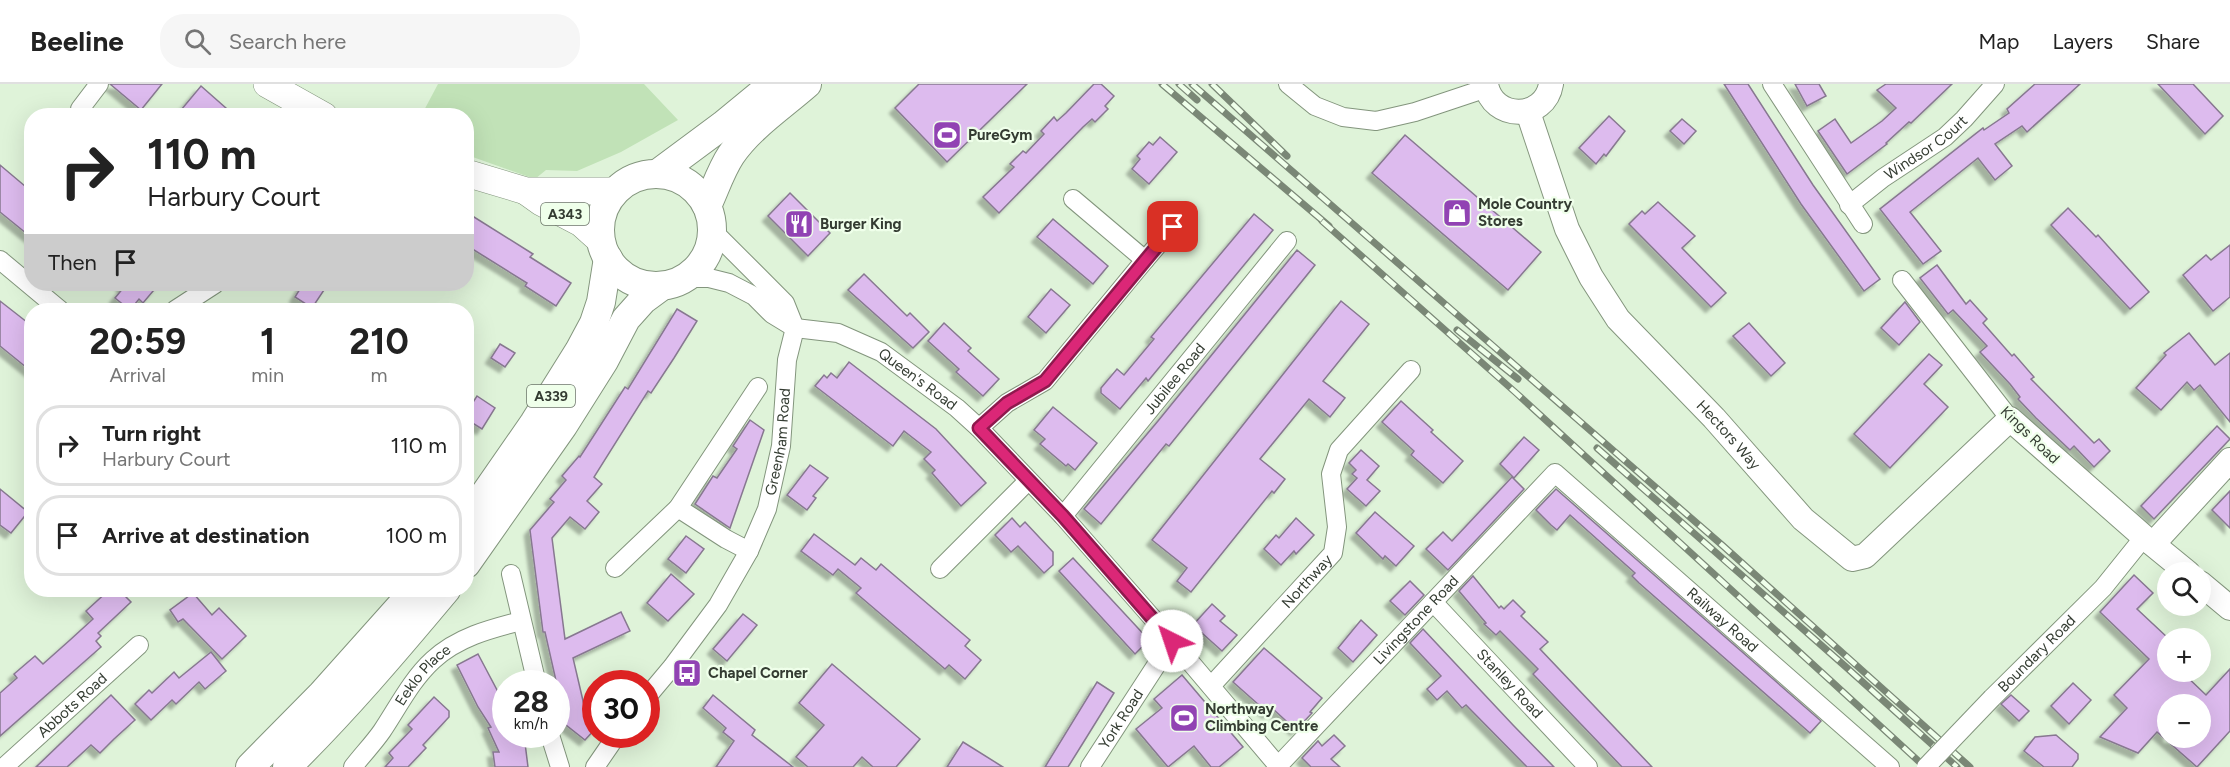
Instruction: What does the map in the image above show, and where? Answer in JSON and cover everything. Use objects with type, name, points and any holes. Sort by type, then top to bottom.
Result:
[{"type":"highway","points":[[657,174],[773,84]]},
{"type":"highway","points":[[709,218],[698,193],[686,183],[672,176],[657,174],[634,178],[615,191],[602,214],[604,250],[615,269],[637,282],[674,282],[702,262],[707,252],[709,218],[731,156],[749,134],[807,84]]},
{"type":"highway","name":"A339","points":[[474,510],[528,433],[594,323],[601,302],[604,250]]},
{"type":"highway","name":"A339","points":[[474,553],[563,426],[604,361],[626,319],[643,300],[674,282]]},
{"type":"highway","points":[[250,767],[322,694],[409,597]]},
{"type":"highway","points":[[287,767],[388,660],[440,597]]},
{"type":"main road","points":[[267,84],[310,108]]},
{"type":"main road","points":[[1486,86],[1497,105],[1516,113],[1528,112],[1542,104],[1553,85]]},
{"type":"main road","name":"Hectors Way","points":[[1528,112],[1567,229],[1591,277],[1618,319],[1721,426],[1803,519],[1852,559],[1865,556],[2010,419]]},
{"type":"main road","name":"A343","points":[[474,175],[526,191],[615,191]]},
{"type":"main road","name":"A343","points":[[526,191],[541,202],[581,223],[604,250]]},
{"type":"main road","name":"Kings Road","points":[[2010,419],[2175,562]]},
{"type":"main road","name":"Boundary Road","points":[[2149,541],[2230,460]]},
{"type":"main road","points":[[2211,592],[2230,608]]},
{"type":"street","points":[[81,108],[99,84]]},
{"type":"street","points":[[1288,84],[1315,106],[1342,117],[1376,122],[1415,112],[1486,86]]},
{"type":"street","points":[[1772,84],[1863,224]]},
{"type":"street","name":"Windsor Court","points":[[1849,205],[1916,154],[1945,137],[1995,84]]},
{"type":"street","points":[[1073,200],[1144,261]]},
{"type":"street","points":[[709,218],[785,303],[795,328]]},
{"type":"street","points":[[979,428],[1007,403],[1045,381],[1173,227]]},
{"type":"street","name":"Jubilee Road","points":[[1063,516],[1287,242]]},
{"type":"street","points":[[0,260],[24,280]]},
{"type":"street","points":[[674,282],[709,278],[742,289],[754,296],[772,314],[795,328]]},
{"type":"street","name":"Kings Road","points":[[1902,280],[2010,419]]},
{"type":"street","points":[[37,291],[52,303]]},
{"type":"street","points":[[186,303],[205,291]]},
{"type":"street","name":"Queen's Road","points":[[795,328],[838,333],[881,352],[957,408],[1063,516],[1211,686],[1278,767]]},
{"type":"street","name":"Greenham Road","points":[[660,680],[718,605],[749,551],[767,509],[781,446],[788,360],[795,328]]},
{"type":"street","name":"Northway","points":[[1211,686],[1333,553],[1337,527],[1331,474],[1339,450],[1411,370]]},
{"type":"street","name":"Greenham Road","points":[[615,568],[678,508],[758,387]]},
{"type":"street","name":"Livingstone Road","points":[[1278,767],[1555,472]]},
{"type":"street","name":"Railway Road","points":[[1555,472],[1890,767]]},
{"type":"street","points":[[940,569],[1028,481]]},
{"type":"street","points":[[678,508],[749,551]]},
{"type":"street","name":"Boundary Road","points":[[1926,767],[2149,541]]},
{"type":"street","points":[[511,574],[534,670]]},
{"type":"street","name":"Stanley Road","points":[[1433,602],[1588,767]]},
{"type":"street","name":"Eeklo Place","points":[[353,767],[433,660],[456,644],[484,630],[522,621]]},
{"type":"street","name":"York Road","points":[[1090,767],[1172,641]]},
{"type":"street","name":"Abbots Road","points":[[4,767],[139,645]]},
{"type":"street","points":[[554,748],[560,767]]},
{"type":"street","points":[[595,767],[608,748]]},
{"type":"green space","points":[[438,84],[644,84],[678,120],[621,152],[577,171],[546,170],[535,179],[474,157],[474,108],[425,108]]},
{"type":"building","points":[[110,84],[162,84],[143,108],[139,108]]},
{"type":"building","name":"PureGym","points":[[919,84],[1027,84],[947,162],[895,108]]},
{"type":"building","points":[[1094,84],[1101,84],[1114,96],[1105,106],[1108,109],[1095,122],[1092,119],[1083,127],[999,213],[983,197],[1014,167],[1010,164],[1023,151],[1026,153],[1044,134],[1041,131],[1054,117],[1057,121]]},
{"type":"building","points":[[1724,84],[1748,84],[1813,185],[1880,279],[1864,291],[1801,204]]},
{"type":"building","points":[[1795,84],[1819,84],[1826,96],[1807,106]]},
{"type":"building","points":[[1886,84],[1952,84],[1887,144],[1847,174],[1818,131],[1835,119],[1851,143],[1896,108],[1877,90]]},
{"type":"building","points":[[2035,84],[2080,84],[2027,132],[2022,126],[1995,144],[2012,166],[1995,180],[1978,158],[1910,212],[1941,251],[1923,264],[1880,209],[1983,128],[1984,130],[2009,113],[2007,109]]},
{"type":"building","points":[[2158,84],[2193,84],[2223,116],[2205,134]]},
{"type":"building","points":[[201,86],[226,108],[183,108]]},
{"type":"building","points":[[1609,116],[1625,131],[1606,156],[1604,154],[1596,164],[1579,148]]},
{"type":"building","points":[[1682,119],[1696,131],[1684,144],[1670,131]]},
{"type":"building","name":"Mole Country Stores","points":[[1405,135],[1541,252],[1508,290],[1372,173]]},
{"type":"building","points":[[1160,137],[1177,152],[1149,184],[1132,169],[1140,159],[1137,156],[1149,142],[1153,145]]},
{"type":"building","points":[[0,165],[24,185],[24,232],[0,212]]},
{"type":"building","name":"Burger King","points":[[790,193],[830,233],[808,256],[768,216]]},
{"type":"building","points":[[1658,202],[1695,236],[1682,248],[1726,293],[1711,307],[1629,224],[1642,211],[1645,214]]},
{"type":"building","points":[[2068,208],[2096,237],[2098,235],[2149,292],[2130,309],[2051,225]]},
{"type":"building","points":[[1254,214],[1273,230],[1148,381],[1146,378],[1120,409],[1101,393],[1101,388],[1117,369],[1124,375],[1154,339],[1151,337]]},
{"type":"building","points":[[474,217],[533,254],[530,257],[571,283],[556,306],[525,286],[527,283],[474,250]]},
{"type":"building","points":[[1053,219],[1108,266],[1093,284],[1037,237]]},
{"type":"building","points":[[2230,245],[2230,297],[2213,311],[2183,275],[2206,255],[2211,260]]},
{"type":"building","points":[[1297,250],[1315,265],[1169,446],[1166,444],[1101,524],[1084,509]]},
{"type":"building","points":[[1937,265],[1966,304],[1970,300],[1987,319],[1983,323],[2034,377],[2031,379],[2094,443],[2099,439],[2110,451],[2094,467],[2074,446],[2070,450],[2018,399],[2020,397],[2010,384],[1980,352],[1987,346],[1953,310],[1948,314],[1920,278]]},
{"type":"building","points":[[864,274],[907,316],[910,313],[929,332],[913,348],[848,290]]},
{"type":"building","points":[[1051,289],[1070,305],[1046,333],[1028,317]]},
{"type":"building","points":[[121,291],[153,291],[143,303],[139,299],[136,303],[121,303],[115,298]]},
{"type":"building","points":[[299,291],[323,291],[315,303],[304,303],[295,297]]},
{"type":"building","points":[[0,301],[24,320],[24,366],[0,346]]},
{"type":"building","points":[[1341,301],[1369,324],[1323,381],[1345,398],[1330,417],[1309,399],[1260,459],[1285,479],[1274,493],[1272,491],[1191,592],[1177,581],[1187,568],[1152,540]]},
{"type":"building","points":[[1905,302],[1920,322],[1899,345],[1881,328]]},
{"type":"building","points":[[677,309],[697,321],[651,393],[648,391],[594,477],[602,484],[587,501],[599,512],[585,529],[570,517],[552,538],[565,639],[621,612],[630,631],[573,658],[582,696],[582,738],[570,728],[570,670],[554,670],[545,632],[543,632],[530,530],[554,502],[550,499],[566,480],[562,476],[580,457],[625,387],[628,389]]},
{"type":"building","points":[[944,323],[971,348],[968,351],[999,379],[983,396],[956,372],[959,369],[928,341]]},
{"type":"building","points":[[1749,323],[1785,363],[1771,376],[1733,336]]},
{"type":"building","points":[[2189,333],[2215,365],[2230,353],[2230,422],[2200,385],[2194,390],[2187,382],[2161,410],[2136,388],[2166,355],[2164,353]]},
{"type":"building","points":[[500,344],[515,353],[505,367],[491,358]]},
{"type":"building","points":[[1929,354],[1942,365],[1924,384],[1948,407],[1890,468],[1854,434]]},
{"type":"building","points":[[849,362],[936,429],[986,483],[961,506],[932,473],[935,470],[924,459],[931,452],[904,431],[893,446],[815,386],[824,375],[827,378],[831,373],[837,378]]},
{"type":"building","points":[[477,396],[495,408],[482,429],[474,424],[474,401]]},
{"type":"building","points":[[1401,401],[1463,461],[1443,483],[1411,455],[1414,451],[1382,422]]},
{"type":"building","points":[[1053,407],[1097,443],[1075,470],[1068,464],[1066,466],[1040,444],[1045,439],[1034,430]]},
{"type":"building","points":[[750,420],[764,430],[730,528],[695,504],[713,476],[717,478],[737,449],[733,446]]},
{"type":"building","points":[[2217,426],[2230,439],[2154,519],[2141,506]]},
{"type":"building","points":[[1524,437],[1539,450],[1514,478],[1500,464]]},
{"type":"building","points":[[1361,450],[1379,466],[1367,480],[1380,491],[1366,506],[1347,489],[1357,478],[1352,474],[1356,470],[1349,463]]},
{"type":"building","points":[[810,465],[828,478],[813,496],[816,498],[807,510],[787,495]]},
{"type":"building","points":[[1512,477],[1524,489],[1448,570],[1426,549],[1443,532],[1452,541]]},
{"type":"building","points":[[0,489],[24,509],[24,517],[11,533],[0,525]]},
{"type":"building","points":[[1556,489],[1821,721],[1810,733],[1639,583],[1632,576],[1635,573],[1570,515],[1557,530],[1551,525],[1536,510]]},
{"type":"building","points":[[2230,491],[2230,528],[2212,510]]},
{"type":"building","points":[[1375,512],[1414,546],[1396,566],[1385,556],[1383,559],[1356,533]]},
{"type":"building","points":[[1012,518],[1020,527],[1025,522],[1053,552],[1053,565],[1044,573],[1018,546],[1011,552],[995,535]]},
{"type":"building","points":[[1296,518],[1314,535],[1296,554],[1294,551],[1281,565],[1264,549],[1276,535],[1279,538]]},
{"type":"building","points":[[814,534],[855,565],[861,558],[876,570],[881,564],[970,640],[965,646],[981,660],[965,679],[949,665],[945,669],[856,593],[861,588],[838,569],[833,575],[801,551]]},
{"type":"building","points":[[686,536],[704,549],[686,573],[668,559]]},
{"type":"building","points":[[1073,558],[1149,640],[1135,654],[1059,571]]},
{"type":"building","points":[[671,574],[694,594],[668,621],[647,603]]},
{"type":"building","points":[[2134,575],[2153,593],[2137,609],[2157,628],[2157,682],[2192,682],[2205,694],[2157,694],[2157,732],[2138,753],[2100,737],[2127,708],[2114,695],[2149,659],[2100,612]]},
{"type":"building","points":[[1473,576],[1499,608],[1501,606],[1504,609],[1513,600],[1525,612],[1521,616],[1548,642],[1540,649],[1652,767],[1622,767],[1533,674],[1538,669],[1500,631],[1496,635],[1484,624],[1486,623],[1459,591]]},
{"type":"building","points":[[1410,581],[1424,595],[1405,615],[1390,601]]},
{"type":"building","points":[[101,597],[126,597],[131,602],[98,633],[101,636],[96,641],[101,647],[0,736],[0,693],[17,678],[14,674],[35,656],[43,664],[93,619],[86,611]]},
{"type":"building","points":[[188,597],[196,597],[212,615],[219,608],[246,636],[222,659],[183,619],[178,622],[170,610]]},
{"type":"building","points":[[1212,604],[1225,616],[1220,621],[1237,635],[1222,651],[1193,625]]},
{"type":"building","points":[[743,614],[757,625],[727,661],[713,649]]},
{"type":"building","points":[[1361,620],[1377,635],[1353,662],[1338,648]]},
{"type":"building","points":[[1423,629],[1554,767],[1527,767],[1466,705],[1462,708],[1447,691],[1437,700],[1427,689],[1441,676],[1410,643]]},
{"type":"building","points":[[1264,648],[1322,698],[1296,730],[1272,708],[1268,713],[1233,682]]},
{"type":"building","points":[[211,652],[226,671],[205,689],[199,682],[176,704],[172,700],[151,720],[135,704],[149,690],[152,693],[174,672],[179,678]]},
{"type":"building","points":[[478,654],[492,680],[492,737],[488,728],[491,727],[457,665]]},
{"type":"building","points":[[832,664],[920,739],[896,767],[873,767],[862,757],[853,767],[808,767],[796,757],[824,725],[799,703]]},
{"type":"building","points":[[2230,669],[2230,731],[2197,767],[2175,748],[2211,748],[2211,694],[2207,694]]},
{"type":"building","name":"Northway Climbing Centre","points":[[1182,675],[1243,747],[1219,767],[1211,767],[1194,746],[1168,767],[1136,729],[1162,708],[1154,699]]},
{"type":"building","points":[[1097,682],[1114,693],[1068,767],[1045,767]]},
{"type":"building","points":[[2073,683],[2091,700],[2069,724],[2051,706]]},
{"type":"building","points":[[111,695],[135,720],[100,753],[91,745],[67,767],[36,767]]},
{"type":"building","points":[[713,695],[755,730],[752,735],[793,767],[716,767],[734,741],[723,732],[726,728],[703,708]]},
{"type":"building","points":[[2011,695],[2029,711],[2019,721],[2001,704]]},
{"type":"building","points":[[434,697],[449,711],[449,717],[423,745],[426,748],[408,767],[385,767],[393,758],[389,753],[412,729],[408,725]]},
{"type":"building","points":[[1334,735],[1345,746],[1331,759],[1340,767],[1311,767],[1302,758],[1318,741],[1322,746]]},
{"type":"building","points":[[2056,735],[2078,754],[2078,759],[2072,767],[2044,767],[2024,751],[2035,737]]},
{"type":"building","points":[[963,742],[1003,767],[947,767]]},
{"type":"building","points":[[497,748],[526,748],[528,767],[495,767],[493,752],[499,752]]},
{"type":"railway","points":[[1162,84],[1329,226]]},
{"type":"railway","points":[[1179,84],[1197,100]]},
{"type":"railway","points":[[1192,84],[1722,545],[1970,767]]},
{"type":"railway","points":[[1212,84],[1287,156]]},
{"type":"railway","points":[[1322,221],[1515,392],[1925,767]]},
{"type":"railway","points":[[1457,330],[1518,379]]},
{"type":"railway","points":[[1597,448],[1957,767]]},
{"type":"place","name":"PureGym","points":[[947,135]]},
{"type":"place","name":"Mole Country Stores","points":[[1457,213]]},
{"type":"place","name":"Burger King","points":[[799,224]]},
{"type":"place","name":"Chapel Corner","points":[[687,673]]},
{"type":"place","name":"Northway Climbing Centre","points":[[1184,718]]},
{"type":"route","points":[[1172,641],[1063,516],[979,428],[1007,403],[1045,381],[1173,227]]}]
